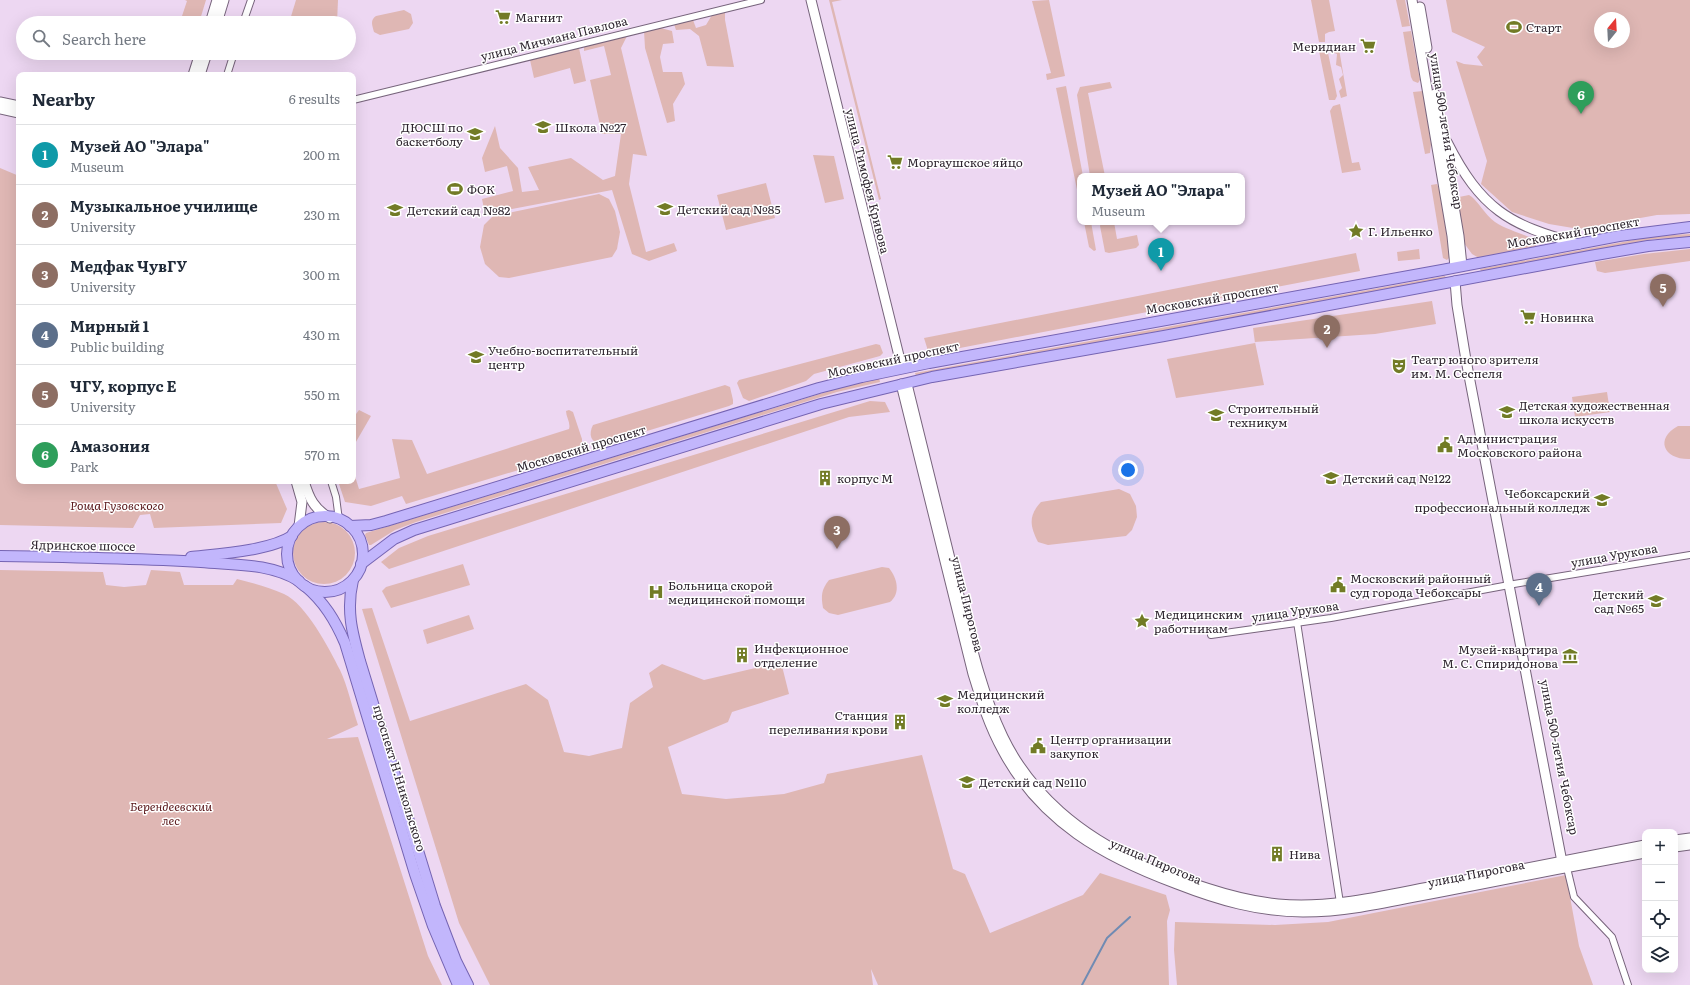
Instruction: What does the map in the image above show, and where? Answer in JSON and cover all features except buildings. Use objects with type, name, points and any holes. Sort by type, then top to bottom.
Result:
[{"type":"main road","points":[[212,16],[217,0]]},
{"type":"main road","points":[[218,16],[224,0]]},
{"type":"main road","name":"улица Тимофея Кривова","points":[[811,0],[902,368]]},
{"type":"main road","name":"улица 500-летия Чебоксар","points":[[1412,0],[1458,267]]},
{"type":"main road","name":"улица 500-летия Чебоксар","points":[[1419,0],[1443,134],[1459,236],[1458,267]]},
{"type":"main road","points":[[194,72],[198,60]]},
{"type":"main road","points":[[201,72],[205,60]]},
{"type":"main road","points":[[1,106],[16,106]]},
{"type":"main road","points":[[1,106],[16,112]]},
{"type":"main road","points":[[1443,134],[1460,169],[1476,190],[1495,209],[1516,222],[1535,230],[1579,244]]},
{"type":"main road","name":"Московский проспект","points":[[350,526],[362,526],[381,522],[819,388],[902,368],[1633,234],[1690,227]]},
{"type":"main road","points":[[361,564],[394,538],[414,530],[821,404],[904,383],[1458,280],[1648,246],[1690,242]]},
{"type":"main road","points":[[1458,267],[1458,280]]},
{"type":"main road","name":"улица 500-летия Чебоксар","points":[[1458,280],[1468,356],[1566,863]]},
{"type":"main road","points":[[902,368],[904,383]]},
{"type":"main road","name":"улица Пирогова","points":[[904,383],[960,613],[983,696],[1001,740],[1017,768],[1038,796],[1057,814],[1124,858],[1158,873],[1225,897],[1325,908],[1419,892],[1566,863],[1642,846]]},
{"type":"main road","points":[[297,484],[302,502],[299,526]]},
{"type":"main road","points":[[305,484],[311,502],[316,508],[350,526],[356,532],[362,546],[361,564],[353,580],[342,589],[330,592],[314,589],[302,584],[290,570],[287,551],[292,536],[299,526],[316,517],[335,519]]},
{"type":"main road","name":"Ядринское шоссе","points":[[165,560],[271,546],[285,541],[292,536]]},
{"type":"main road","name":"Ядринское шоссе","points":[[0,556],[165,560],[255,567],[285,574],[302,584]]},
{"type":"main road","name":"проспект Н.Никольского","points":[[353,580],[349,610],[358,655],[436,906],[456,961],[468,985]]},
{"type":"main road","name":"проспект Н.Никольского","points":[[302,584],[315,594],[328,610],[345,643],[415,874],[433,926],[458,985]]},
{"type":"main road","points":[[1678,840],[1690,838]]},
{"type":"main road","points":[[1678,847],[1690,845]]},
{"type":"main road","name":"улица Пирогова","points":[[1566,863],[1642,853]]},
{"type":"street","points":[[245,16],[251,0]]},
{"type":"street","name":"улица Мичмана Павлова","points":[[356,99],[761,0]]},
{"type":"street","points":[[228,72],[232,60]]},
{"type":"street","points":[[332,484],[336,497],[335,519]]},
{"type":"street","name":"улица Урукова","points":[[1211,635],[1343,616],[1512,584],[1690,555]]},
{"type":"street","points":[[1297,622],[1341,906]]},
{"type":"street","points":[[1566,863],[1574,897],[1612,937],[1628,985]]},
{"type":"green space","points":[[185,0],[206,0],[201,16],[182,16],[187,1]]},
{"type":"green space","points":[[296,0],[338,0],[337,16],[291,16]]},
{"type":"green space","points":[[829,0],[842,0],[832,2],[881,199],[879,200]]},
{"type":"green space","points":[[1049,0],[1065,76],[1047,80],[1046,74],[1051,73],[1032,1]]},
{"type":"green space","points":[[1311,0],[1329,0],[1335,31],[1325,34],[1325,42],[1319,42]]},
{"type":"green space","points":[[1396,0],[1405,0],[1410,26],[1402,27]]},
{"type":"green space","points":[[1446,0],[1690,0],[1690,214],[1657,215],[1579,229],[1549,224],[1512,212],[1481,184],[1487,161],[1456,61],[1464,64],[1483,66],[1477,57],[1485,47],[1452,32]]},
{"type":"green space","points":[[404,10],[411,14],[413,23],[409,29],[380,35],[374,32],[372,21],[376,16]]},
{"type":"green space","points":[[725,11],[725,20],[734,67],[707,66],[699,36],[690,29],[676,30],[674,24],[693,20],[696,28],[706,25],[712,15]]},
{"type":"green space","points":[[657,27],[672,31],[674,43],[663,44],[660,57],[663,72],[682,72],[685,84],[673,104],[675,121],[667,123],[645,48],[644,31]]},
{"type":"green space","points":[[1411,31],[1420,80],[1418,83],[1413,81],[1411,77],[1403,32]]},
{"type":"green space","points":[[628,34],[621,48],[647,156],[633,154],[629,184],[646,252],[674,243],[677,251],[649,261],[632,254],[612,190],[485,214],[482,199],[513,191],[507,166],[485,172],[482,158],[495,126],[500,148],[518,168],[522,192],[539,190],[528,167],[571,158],[603,180],[615,176],[621,134],[602,134],[590,80],[611,75],[604,46],[584,51],[584,46]]},
{"type":"green space","points":[[1338,43],[1347,96],[1341,98],[1339,91],[1342,88],[1339,79],[1343,75],[1341,67],[1336,65],[1337,54],[1332,52],[1331,45]]},
{"type":"green space","points":[[1324,45],[1327,48],[1337,96],[1335,100],[1329,100],[1318,46]]},
{"type":"green space","points":[[579,48],[586,81],[574,84],[570,68],[534,78],[530,60]]},
{"type":"green space","points":[[1110,82],[1112,88],[1088,93],[1104,173],[1090,173],[1077,95],[1080,87]]},
{"type":"green space","points":[[1066,86],[1082,173],[1077,173],[1077,190],[1056,88]]},
{"type":"green space","points":[[1423,91],[1431,144],[1430,153],[1425,154],[1413,92]]},
{"type":"green space","points":[[1340,104],[1352,163],[1359,162],[1361,170],[1342,173],[1330,111],[1333,106]]},
{"type":"green space","points":[[813,155],[834,156],[844,199],[825,203]]},
{"type":"green space","name":"Роща Гузовского","points":[[0,168],[16,175],[16,484],[276,484],[287,509],[281,523],[154,528],[150,514],[140,515],[133,528],[0,525]]},
{"type":"green space","points":[[766,183],[775,218],[726,230],[717,195]]},
{"type":"green space","points":[[1437,184],[1440,192],[1450,257],[1447,260],[1443,258],[1431,185]]},
{"type":"green space","points":[[599,194],[609,199],[615,211],[620,232],[617,249],[612,257],[509,278],[499,277],[485,264],[480,247],[484,225],[493,216]]},
{"type":"green space","points":[[1469,195],[1495,222],[1535,240],[1536,246],[1479,258],[1472,254],[1464,243],[1458,200],[1459,197]]},
{"type":"green space","points":[[1085,225],[1092,225],[1096,250],[1094,251],[1089,247]]},
{"type":"green space","points":[[1115,225],[1117,239],[1137,235],[1139,245],[1136,248],[1109,253],[1105,252],[1100,226]]},
{"type":"green space","points":[[1690,234],[1690,237],[1655,239],[1481,271],[1480,269],[1655,236]]},
{"type":"green space","points":[[1419,249],[1420,259],[1398,261],[1397,252]]},
{"type":"green space","points":[[1690,249],[1690,261],[1605,273],[1597,271],[1595,262],[1644,254]]},
{"type":"green space","points":[[1356,253],[1360,271],[929,354],[924,338]]},
{"type":"green space","points":[[1445,276],[1446,278],[916,376],[915,373]]},
{"type":"green space","points":[[1432,301],[1436,324],[1375,334],[1255,342],[1264,385],[1176,398],[1167,359],[1255,343],[1253,328]]},
{"type":"green space","points":[[876,344],[880,345],[883,353],[880,356],[814,374],[806,381],[749,401],[743,398],[737,383],[739,380]]},
{"type":"green space","points":[[879,378],[880,382],[837,392],[416,522],[395,530],[371,545],[369,545],[365,535],[366,533],[836,389]]},
{"type":"green space","points":[[725,385],[730,387],[733,400],[733,404],[729,406],[601,445],[591,438],[591,429],[593,425]]},
{"type":"green space","points":[[1607,392],[1610,412],[1575,417],[1572,397]]},
{"type":"green space","points":[[870,401],[885,402],[890,412],[849,417],[389,569],[381,562],[399,548],[428,536]]},
{"type":"green space","points":[[359,410],[371,416],[356,442],[356,414]]},
{"type":"green space","points":[[569,410],[573,412],[582,439],[582,449],[578,452],[406,504],[402,496],[371,506],[345,502],[339,484],[356,484],[356,480],[359,489],[400,478],[392,439],[412,440],[427,474],[569,429],[566,411]]},
{"type":"green space","points":[[1678,426],[1690,426],[1690,459],[1674,456],[1665,448],[1664,442],[1666,437]]},
{"type":"green space","points":[[1119,489],[1130,494],[1136,506],[1137,517],[1132,530],[1126,536],[1048,545],[1038,542],[1033,531],[1032,517],[1041,502]]},
{"type":"green space","points":[[324,522],[336,524],[346,531],[353,541],[355,553],[353,565],[346,575],[336,582],[324,584],[312,582],[302,575],[295,565],[293,553],[295,541],[302,531],[312,524]]},
{"type":"green space","points":[[463,564],[470,585],[391,608],[382,591],[386,587]]},
{"type":"green space","points":[[882,567],[889,568],[897,585],[896,594],[890,602],[838,615],[829,613],[823,608],[822,593],[829,580]]},
{"type":"green space","name":"Берендеевский лес","points":[[0,570],[103,572],[106,585],[124,587],[146,585],[151,570],[180,572],[184,585],[233,585],[237,579],[273,589],[292,599],[316,628],[330,650],[343,677],[358,725],[327,739],[358,737],[428,956],[442,985],[0,985]]},
{"type":"green space","points":[[372,608],[410,721],[526,684],[548,700],[564,752],[589,756],[622,748],[630,703],[653,687],[649,673],[662,664],[704,680],[781,662],[789,694],[732,712],[728,722],[668,747],[682,794],[726,799],[784,794],[824,783],[827,774],[922,755],[953,869],[965,874],[990,933],[1083,895],[1100,873],[1166,895],[1170,910],[1167,921],[1169,985],[878,985],[871,969],[873,985],[490,985],[459,923],[362,609]]},
{"type":"green space","points":[[469,615],[474,629],[427,644],[423,630]]},
{"type":"green space","points":[[1566,875],[1579,946],[1593,985],[1177,985],[1174,950],[1175,922],[1275,925],[1328,922]]},
{"type":"waterway","points":[[1082,985],[1107,938],[1130,917]]},
{"type":"place","name":"Магнит","points":[[503,17]]},
{"type":"place","name":"Старт","points":[[1514,27]]},
{"type":"place","name":"Меридиан","points":[[1368,46]]},
{"type":"place","name":"Амазония","points":[[1581,114]]},
{"type":"place","name":"Школа №27","points":[[543,127]]},
{"type":"place","name":"ДЮСШ по баскетболу","points":[[475,134]]},
{"type":"place","name":"Моргаушское яйцо","points":[[895,162]]},
{"type":"place","name":"ФОК","points":[[455,189]]},
{"type":"place","name":"Детский сад №85","points":[[665,209]]},
{"type":"place","name":"Детский сад №82","points":[[395,210]]},
{"type":"place","name":"Г. Ильенко","points":[[1356,231]]},
{"type":"place","name":"Музей АО \"Элара\"","points":[[1161,271]]},
{"type":"place","name":"ЧГУ, корпус Е","points":[[1663,307]]},
{"type":"place","name":"Новинка","points":[[1528,317]]},
{"type":"place","name":"Музыкальное училище","points":[[1327,348]]},
{"type":"place","name":"Учебно-воспитательный центр","points":[[476,357]]},
{"type":"place","name":"Театр юного зрителя им. М. Сеспеля","points":[[1399,366]]},
{"type":"place","name":"Детская художественная школа искусств","points":[[1507,412]]},
{"type":"place","name":"Строительный техникум","points":[[1216,415]]},
{"type":"place","name":"Администрация Московского района","points":[[1445,445]]},
{"type":"place","name":"корпус М","points":[[825,478]]},
{"type":"place","name":"Детский сад №122","points":[[1331,478]]},
{"type":"place","name":"Чебоксарский профессиональный колледж","points":[[1602,500]]},
{"type":"place","name":"Медфак ЧувГУ","points":[[837,549]]},
{"type":"place","name":"Московский районный суд города Чебоксары","points":[[1338,585]]},
{"type":"place","name":"Больница скорой медицинской помощи","points":[[656,592]]},
{"type":"place","name":"Детский сад №65","points":[[1656,601]]},
{"type":"place","name":"Мирный 1","points":[[1539,606]]},
{"type":"place","name":"Медицинским работникам","points":[[1142,621]]},
{"type":"place","name":"Инфекционное отделение","points":[[742,655]]},
{"type":"place","name":"Музей-квартира М. С. Спиридонова","points":[[1570,656]]},
{"type":"place","name":"Медицинский колледж","points":[[945,701]]},
{"type":"place","name":"Станция переливания крови","points":[[900,722]]},
{"type":"place","name":"Центр организации закупок","points":[[1038,746]]},
{"type":"place","name":"Детский сад №110","points":[[967,782]]},
{"type":"place","name":"Нива","points":[[1277,854]]}]
